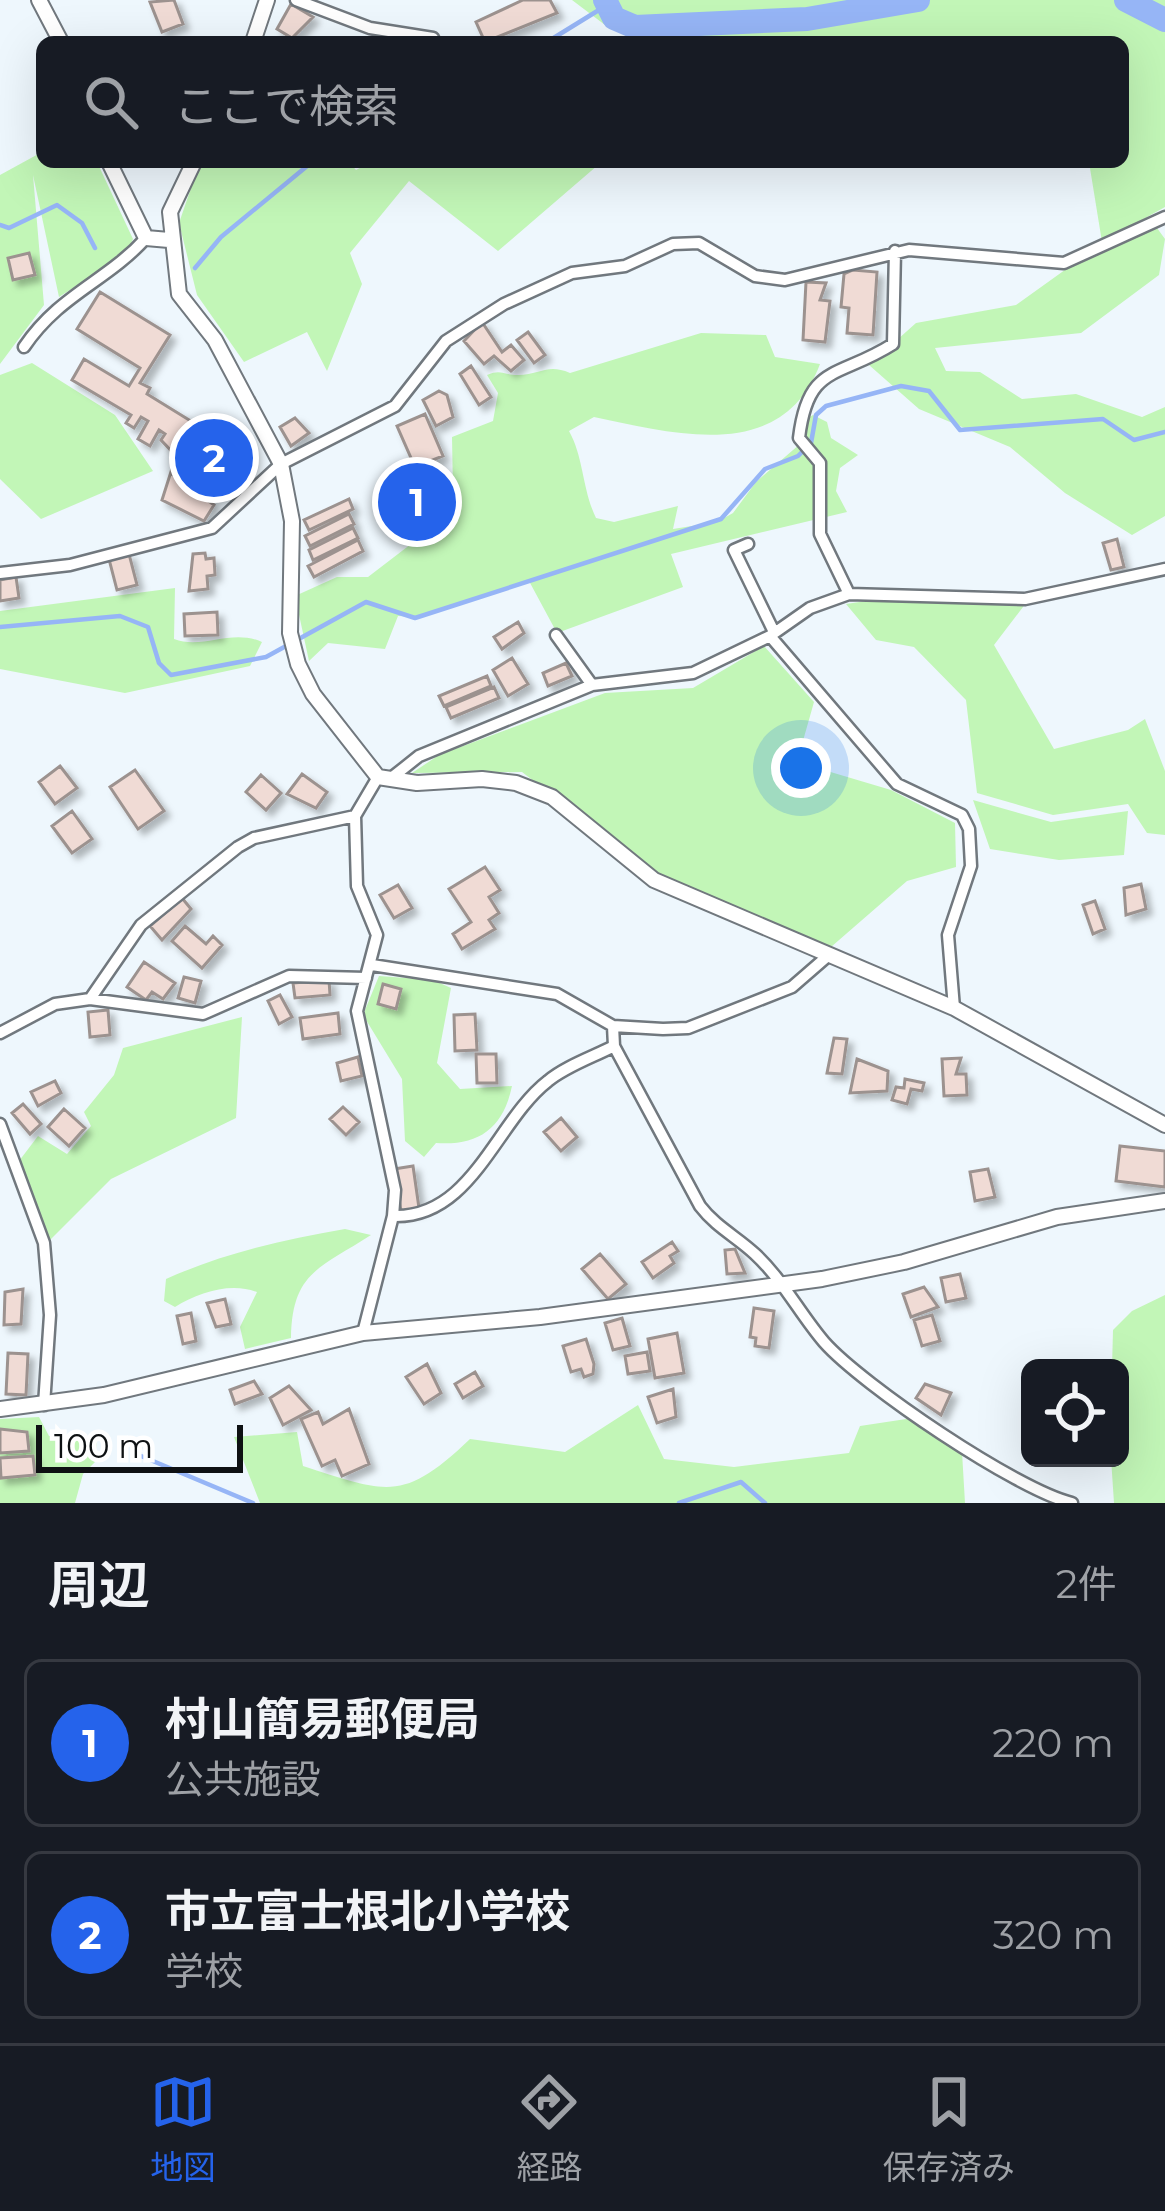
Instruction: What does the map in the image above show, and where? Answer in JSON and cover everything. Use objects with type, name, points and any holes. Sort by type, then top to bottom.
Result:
[{"type":"street","points":[[39,0],[58,36]]},
{"type":"street","points":[[255,36],[267,0]]},
{"type":"street","points":[[296,0],[370,28],[420,36]]},
{"type":"street","points":[[113,168],[146,238]]},
{"type":"street","points":[[191,168],[170,212],[169,240],[179,294],[215,340],[281,464],[292,521],[290,633],[298,664],[314,694],[384,778],[482,779],[516,783],[552,797],[654,880],[954,1008],[1165,1125]]},
{"type":"street","points":[[0,573],[70,565],[212,528],[281,464],[395,406],[446,341],[504,304],[572,273],[625,266],[673,244],[699,242],[754,276],[785,280],[896,251],[1064,263],[1165,217]]},
{"type":"street","points":[[146,238],[169,240]]},
{"type":"street","points":[[24,347],[47,314],[129,257],[146,238]]},
{"type":"street","points":[[849,594],[820,534],[820,463],[799,438],[801,419],[810,389],[825,374],[845,372],[893,344],[896,251]]},
{"type":"street","points":[[748,544],[734,550],[772,634],[897,784],[962,814],[970,829],[971,866],[948,935],[954,1008]]},
{"type":"street","points":[[363,1333],[394,1216],[394,1190],[357,1011],[377,934],[357,886],[356,816],[384,778],[419,756],[592,685],[693,673],[772,634],[810,608],[849,594],[1025,599],[1165,569]]},
{"type":"street","points":[[556,635],[592,685]]},
{"type":"street","points":[[90,999],[123,946],[157,909],[238,847],[254,838],[356,816]]},
{"type":"street","points":[[372,964],[557,994],[613,1026],[688,1028],[793,987],[830,954]]},
{"type":"street","points":[[0,1033],[55,1004],[90,999],[203,1014],[289,976],[366,978]]},
{"type":"street","points":[[613,1026],[614,1046],[700,1206],[783,1286],[841,1358],[957,1441],[1043,1493],[1072,1503]]},
{"type":"street","points":[[394,1216],[414,1216],[477,1174],[547,1081],[614,1046]]},
{"type":"street","points":[[0,1124],[44,1243],[50,1315],[44,1405]]},
{"type":"street","points":[[0,1409],[44,1405],[363,1333],[783,1286],[904,1262],[1057,1217],[1165,1201]]},
{"type":"green space","points":[[572,0],[1165,0],[1165,207],[1102,242],[1090,168],[1129,168],[1129,36],[644,36],[609,28]]},
{"type":"green space","points":[[36,155],[36,168],[100,168],[133,239],[126,254],[59,297],[33,175],[44,305],[0,364],[0,175]]},
{"type":"green space","points":[[198,168],[595,168],[498,251],[409,181],[350,253],[362,284],[327,371],[307,332],[244,362],[197,295],[179,223]]},
{"type":"green space","points":[[1157,228],[1165,239],[1159,275],[1081,333],[935,348],[946,371],[980,372],[1022,399],[1076,394],[1142,417],[1165,407],[1165,516],[1132,535],[1065,493],[1010,447],[919,409],[869,365],[916,323],[1016,305],[1069,267]]},
{"type":"green space","points":[[701,333],[766,335],[775,357],[820,364],[803,396],[780,417],[753,429],[692,434],[594,417],[569,431],[596,518],[614,522],[678,506],[673,529],[717,522],[733,513],[756,482],[800,444],[801,422],[813,415],[827,422],[831,438],[858,455],[840,468],[836,491],[847,512],[671,554],[683,587],[557,633],[529,581],[418,617],[398,616],[385,649],[328,643],[309,661],[295,596],[337,577],[368,577],[428,531],[453,492],[452,437],[493,421],[498,393],[487,375],[526,375],[549,369],[570,373]]},
{"type":"green space","points":[[32,363],[115,415],[153,471],[41,519],[0,479],[0,375]]},
{"type":"green space","points":[[175,588],[174,639],[196,642],[239,637],[262,642],[250,666],[125,693],[0,669],[0,611]]},
{"type":"green space","points":[[893,597],[1026,603],[994,645],[1054,749],[1128,730],[1145,719],[1165,771],[1165,835],[1147,833],[1128,804],[1053,815],[977,793],[966,700],[914,647],[876,640],[846,604]]},
{"type":"green space","points":[[764,646],[814,702],[797,762],[891,790],[955,823],[956,867],[907,881],[831,947],[654,873],[522,772],[412,773],[439,755],[605,693],[693,688]]},
{"type":"green space","points":[[973,800],[1051,822],[1128,811],[1124,855],[1059,860],[990,849]]},
{"type":"green space","points":[[379,976],[433,980],[451,988],[437,1063],[460,1089],[512,1086],[502,1113],[486,1132],[464,1141],[436,1143],[424,1157],[405,1141],[402,1079],[363,1015]]},
{"type":"green space","points":[[242,1017],[236,1118],[111,1179],[49,1241],[16,1165],[38,1136],[67,1154],[91,1126],[84,1112],[114,1075],[123,1048]]},
{"type":"green space","points":[[345,1229],[371,1235],[324,1265],[303,1285],[291,1338],[245,1349],[240,1327],[257,1292],[215,1290],[175,1307],[164,1301],[166,1279],[188,1270],[254,1248]]},
{"type":"green space","points":[[1165,1295],[1165,1503],[1114,1503],[1112,1467],[1129,1467],[1129,1359],[1112,1359],[1113,1330],[1132,1311]]},
{"type":"green space","points":[[638,1405],[664,1459],[734,1467],[849,1453],[860,1426],[926,1416],[962,1452],[965,1503],[260,1503],[234,1437],[297,1432],[303,1466],[355,1482],[393,1487],[427,1474],[470,1439],[565,1452]]},
{"type":"green space","points":[[39,1417],[49,1436],[97,1437],[95,1462],[83,1474],[75,1503],[0,1503],[0,1419]]},
{"type":"building","points":[[174,0],[183,24],[162,32],[150,2]]},
{"type":"building","points":[[523,0],[550,0],[557,13],[500,36],[482,36],[476,22]]},
{"type":"building","points":[[291,4],[313,17],[294,36],[277,29]]},
{"type":"building","points":[[29,253],[35,275],[13,280],[8,258]]},
{"type":"building","points":[[877,272],[873,335],[847,333],[849,308],[841,307],[844,274]]},
{"type":"building","points":[[806,282],[826,283],[820,300],[830,301],[825,342],[803,340]]},
{"type":"building","points":[[100,292],[170,335],[140,383],[150,388],[147,394],[228,444],[217,462],[201,452],[193,465],[181,457],[171,473],[214,505],[204,521],[162,500],[176,456],[161,440],[165,434],[159,430],[150,446],[138,439],[148,421],[141,417],[134,428],[126,423],[131,415],[72,380],[84,359],[129,386],[140,368],[77,329]]},
{"type":"building","points":[[482,322],[502,352],[511,345],[524,360],[511,371],[494,356],[484,364],[464,341]]},
{"type":"building","points":[[528,332],[545,355],[534,363],[517,340]]},
{"type":"building","points":[[471,366],[491,397],[479,405],[460,374]]},
{"type":"building","points":[[439,391],[447,395],[453,417],[436,426],[423,400]]},
{"type":"building","points":[[425,414],[443,456],[415,467],[397,426]]},
{"type":"building","points":[[295,418],[309,433],[291,446],[280,427]]},
{"type":"building","points":[[431,483],[441,508],[409,520],[399,495]]},
{"type":"building","points":[[349,499],[353,509],[309,530],[304,520]]},
{"type":"building","points":[[349,514],[354,524],[310,546],[305,536]]},
{"type":"building","points":[[353,528],[358,538],[313,560],[309,550]]},
{"type":"building","points":[[1117,539],[1124,567],[1111,570],[1103,543]]},
{"type":"building","points":[[358,540],[363,551],[314,577],[308,566]]},
{"type":"building","points":[[205,553],[206,559],[214,558],[215,575],[207,576],[208,589],[189,591],[193,554]]},
{"type":"building","points":[[129,554],[137,585],[117,590],[109,559]]},
{"type":"building","points":[[16,577],[19,598],[0,601],[0,580]]},
{"type":"building","points":[[217,612],[218,635],[185,636],[184,614]]},
{"type":"building","points":[[518,622],[524,633],[502,649],[494,637]]},
{"type":"building","points":[[512,658],[528,684],[508,696],[493,670]]},
{"type":"building","points":[[566,663],[572,676],[548,686],[543,673]]},
{"type":"building","points":[[487,676],[491,686],[444,706],[439,696]]},
{"type":"building","points":[[494,687],[499,698],[451,718],[446,707]]},
{"type":"building","points":[[60,766],[77,788],[55,804],[39,782]]},
{"type":"building","points":[[135,770],[164,811],[138,829],[110,787]]},
{"type":"building","points":[[302,774],[327,792],[316,808],[287,794]]},
{"type":"building","points":[[261,775],[281,793],[266,810],[246,792]]},
{"type":"building","points":[[72,811],[92,839],[72,853],[52,826]]},
{"type":"building","points":[[485,867],[500,890],[489,897],[499,913],[489,920],[495,929],[462,949],[453,934],[471,922],[449,889]]},
{"type":"building","points":[[1141,884],[1146,909],[1126,915],[1124,888]]},
{"type":"building","points":[[398,885],[412,908],[394,918],[380,895]]},
{"type":"building","points":[[182,898],[191,909],[162,940],[150,926]]},
{"type":"building","points":[[1095,901],[1105,929],[1093,934],[1083,905]]},
{"type":"building","points":[[185,926],[206,944],[213,936],[222,945],[202,968],[172,941]]},
{"type":"building","points":[[144,962],[175,983],[163,999],[152,992],[146,1000],[127,987]]},
{"type":"building","points":[[184,977],[201,981],[195,1003],[178,998]]},
{"type":"building","points":[[329,980],[330,995],[295,998],[293,983]]},
{"type":"building","points":[[383,984],[401,989],[396,1009],[378,1004]]},
{"type":"building","points":[[280,995],[292,1017],[279,1024],[268,1001]]},
{"type":"building","points":[[108,1010],[110,1035],[90,1037],[88,1012]]},
{"type":"building","points":[[338,1013],[340,1034],[303,1039],[300,1018]]},
{"type":"building","points":[[475,1014],[477,1050],[455,1051],[454,1015]]},
{"type":"building","points":[[834,1038],[847,1039],[842,1074],[827,1073]]},
{"type":"building","points":[[476,1054],[496,1054],[497,1083],[477,1083]]},
{"type":"building","points":[[358,1057],[362,1076],[341,1081],[337,1063]]},
{"type":"building","points":[[961,1058],[956,1074],[966,1074],[967,1095],[944,1096],[942,1059]]},
{"type":"building","points":[[857,1059],[888,1071],[887,1091],[850,1093]]},
{"type":"building","points":[[905,1079],[924,1083],[922,1091],[911,1089],[907,1104],[892,1100],[896,1087],[904,1088]]},
{"type":"building","points":[[55,1081],[61,1093],[38,1106],[31,1092]]},
{"type":"building","points":[[23,1104],[41,1124],[30,1134],[12,1113]]},
{"type":"building","points":[[343,1107],[359,1122],[346,1135],[330,1119]]},
{"type":"building","points":[[64,1109],[85,1128],[69,1146],[48,1127]]},
{"type":"building","points":[[561,1118],[577,1137],[561,1151],[544,1132]]},
{"type":"building","points":[[1120,1146],[1165,1151],[1165,1187],[1116,1181]]},
{"type":"building","points":[[413,1166],[419,1208],[401,1211],[394,1169]]},
{"type":"building","points":[[988,1169],[995,1197],[975,1201],[970,1172]]},
{"type":"building","points":[[672,1242],[678,1251],[670,1256],[674,1263],[653,1278],[642,1262]]},
{"type":"building","points":[[735,1249],[745,1273],[727,1274],[725,1250]]},
{"type":"building","points":[[600,1254],[626,1284],[608,1299],[582,1269]]},
{"type":"building","points":[[960,1274],[966,1298],[946,1302],[941,1278]]},
{"type":"building","points":[[924,1287],[938,1307],[911,1317],[903,1294]]},
{"type":"building","points":[[23,1289],[21,1324],[4,1325],[5,1292]]},
{"type":"building","points":[[225,1299],[231,1324],[216,1327],[207,1303]]},
{"type":"building","points":[[754,1308],[774,1311],[769,1348],[755,1346],[756,1338],[750,1337]]},
{"type":"building","points":[[191,1313],[196,1341],[183,1344],[177,1316]]},
{"type":"building","points":[[932,1315],[940,1341],[922,1346],[914,1320]]},
{"type":"building","points":[[622,1318],[630,1346],[613,1350],[605,1323]]},
{"type":"building","points":[[677,1333],[684,1373],[655,1378],[648,1339]]},
{"type":"building","points":[[586,1339],[594,1364],[593,1374],[584,1377],[581,1369],[571,1372],[563,1346]]},
{"type":"building","points":[[647,1352],[650,1371],[628,1374],[625,1356]]},
{"type":"building","points":[[8,1353],[28,1354],[26,1395],[6,1394]]},
{"type":"building","points":[[427,1364],[441,1393],[424,1404],[406,1377]]},
{"type":"building","points":[[475,1372],[483,1386],[463,1398],[455,1384]]},
{"type":"building","points":[[254,1381],[262,1394],[235,1404],[230,1390]]},
{"type":"building","points":[[925,1384],[951,1393],[941,1415],[916,1398]]},
{"type":"building","points":[[289,1386],[311,1410],[283,1425],[270,1398]]},
{"type":"building","points":[[673,1389],[676,1417],[657,1423],[648,1397]]},
{"type":"building","points":[[349,1409],[369,1464],[342,1476],[335,1460],[322,1466],[301,1419],[318,1412],[323,1424]]},
{"type":"building","points":[[0,1429],[27,1432],[29,1451],[0,1453]]},
{"type":"building","points":[[33,1456],[35,1475],[1,1478],[0,1458]]},
{"type":"waterway","points":[[605,0],[614,18],[635,27],[807,19],[918,0]]},
{"type":"waterway","points":[[1126,0],[1165,20]]},
{"type":"waterway","points":[[557,36],[607,5]]},
{"type":"waterway","points":[[195,268],[221,237],[305,168]]},
{"type":"waterway","points":[[0,225],[9,228],[57,205],[82,223],[95,248]]},
{"type":"waterway","points":[[0,627],[120,616],[148,627],[159,663],[171,675],[266,657],[366,602],[415,618],[721,519],[765,469],[798,456],[811,443],[816,415],[826,406],[901,386],[929,391],[960,430],[1103,419],[1134,440],[1165,432]]},
{"type":"waterway","points":[[141,1456],[253,1503]]},
{"type":"waterway","points":[[679,1503],[741,1482],[765,1503]]},
{"type":"place","name":"市立富士根北小学校","points":[[214,458]]},
{"type":"place","name":"村山簡易郵便局","points":[[417,502]]}]
